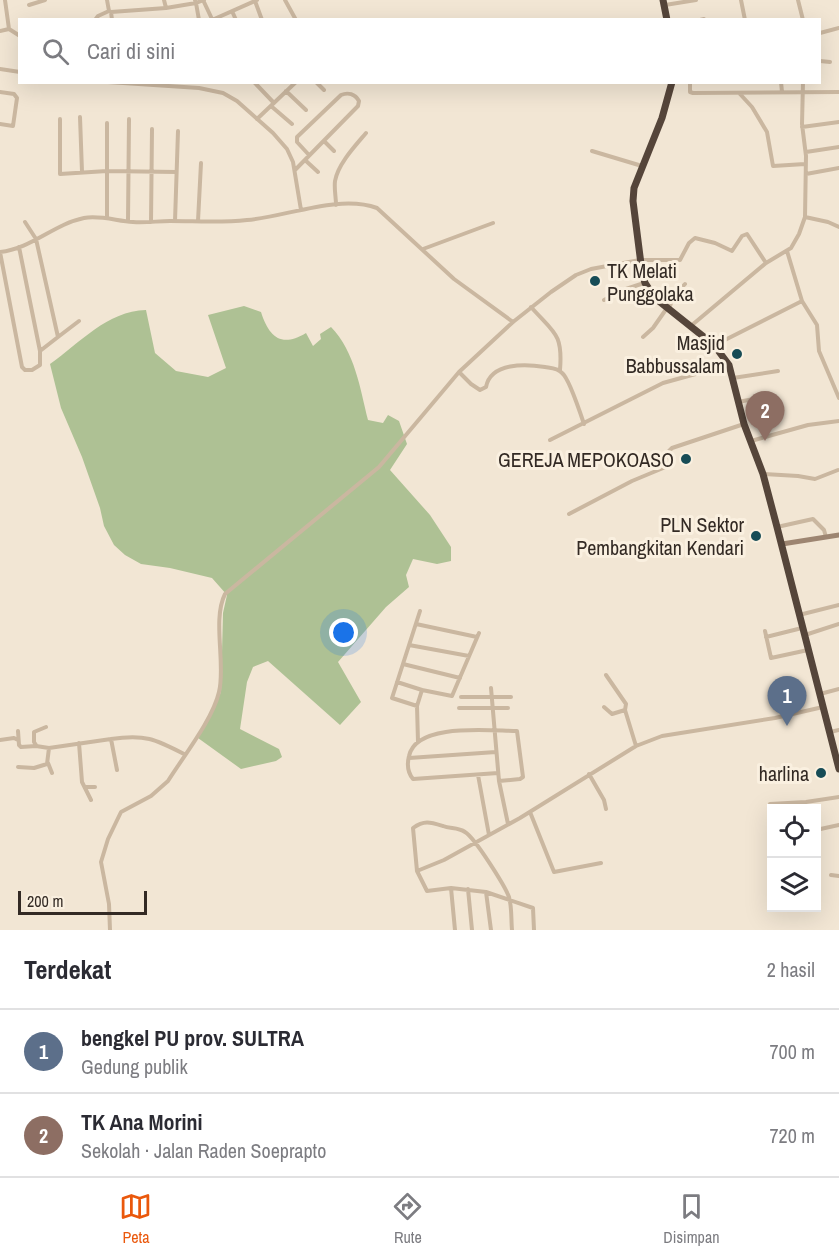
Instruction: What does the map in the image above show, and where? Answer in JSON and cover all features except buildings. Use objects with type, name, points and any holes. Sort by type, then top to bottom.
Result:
[{"type":"highway","points":[[664,3],[667,18]]},
{"type":"highway","points":[[672,84],[665,110],[635,183],[633,201],[645,283],[655,298],[692,325],[714,345],[729,365],[744,424],[763,474],[823,707],[836,745],[839,769]]},
{"type":"main road","points":[[782,544],[839,535]]},
{"type":"street","points":[[5,0],[9,28],[18,35]]},
{"type":"street","points":[[29,5],[45,0]]},
{"type":"street","points":[[107,0],[112,18]]},
{"type":"street","points":[[164,0],[166,8]]},
{"type":"street","points":[[96,18],[110,12],[166,8],[203,0],[212,18]]},
{"type":"street","points":[[285,0],[295,18]]},
{"type":"street","points":[[664,3],[696,0]]},
{"type":"street","points":[[741,0],[745,18]]},
{"type":"street","points":[[798,0],[802,18]]},
{"type":"street","points":[[214,18],[256,1],[261,18]]},
{"type":"street","points":[[196,2],[199,18]]},
{"type":"street","points":[[232,11],[235,18]]},
{"type":"street","points":[[0,31],[9,28]]},
{"type":"street","points":[[821,32],[839,28]]},
{"type":"street","points":[[821,61],[830,62]]},
{"type":"street","points":[[0,69],[18,72]]},
{"type":"street","points":[[152,84],[200,88],[223,93],[237,101],[287,149],[302,210]]},
{"type":"street","points":[[256,84],[292,124]]},
{"type":"street","points":[[257,119],[294,84]]},
{"type":"street","points":[[318,84],[324,90]]},
{"type":"street","points":[[690,84],[691,93],[839,92]]},
{"type":"street","points":[[781,84],[782,92]]},
{"type":"street","points":[[692,325],[766,263],[791,248],[796,239],[805,217],[806,152],[802,127],[803,84]]},
{"type":"street","points":[[0,92],[14,94],[17,102],[13,126],[0,124]]},
{"type":"street","points":[[286,92],[306,110]]},
{"type":"street","points":[[294,171],[358,106],[359,101],[354,95],[347,93],[341,96],[297,138],[297,142],[309,155]]},
{"type":"street","points":[[740,94],[752,107],[767,132],[773,166],[805,164]]},
{"type":"street","points":[[80,117],[82,172]]},
{"type":"street","points":[[60,119],[60,174],[107,171],[176,172]]},
{"type":"street","points":[[128,221],[129,119]]},
{"type":"street","points":[[802,127],[839,122]]},
{"type":"street","points":[[107,123],[107,218]]},
{"type":"street","points":[[152,129],[152,222]]},
{"type":"street","points":[[175,221],[178,131]]},
{"type":"street","points":[[336,205],[335,185],[338,173],[355,145],[366,133]]},
{"type":"street","points":[[324,141],[333,151]]},
{"type":"street","points":[[806,152],[839,147]]},
{"type":"street","points":[[592,151],[642,166]]},
{"type":"street","points":[[305,160],[318,172]]},
{"type":"street","points":[[198,221],[201,163]]},
{"type":"street","points":[[806,174],[839,168]]},
{"type":"street","points":[[19,247],[40,351],[40,365],[32,370],[25,370],[22,367],[0,252],[19,247],[60,225],[87,217],[152,222],[250,220],[336,205],[369,205],[378,208],[454,279],[513,322]]},
{"type":"street","points":[[805,217],[839,227]]},
{"type":"street","points":[[25,222],[36,239],[58,337]]},
{"type":"street","points":[[423,249],[493,222]]},
{"type":"street","points":[[110,930],[109,904],[101,862],[114,824],[123,811],[161,789],[210,713],[219,692],[221,613],[225,594],[379,467],[459,372],[531,307],[572,278],[583,272],[640,260],[680,260],[689,243],[695,238],[715,243],[732,251],[742,236],[747,234],[766,263]]},
{"type":"street","points":[[787,251],[802,301],[817,325],[819,351],[839,398]]},
{"type":"street","points":[[604,300],[645,283]]},
{"type":"street","points":[[643,337],[653,328],[673,297],[685,284]]},
{"type":"street","points":[[714,345],[802,301]]},
{"type":"street","points":[[531,307],[558,339],[561,354],[560,370]]},
{"type":"street","points":[[40,351],[79,321]]},
{"type":"street","points":[[459,372],[480,390],[486,387],[489,378],[495,373],[520,364],[560,370],[567,379],[584,424]]},
{"type":"street","points":[[550,440],[663,383],[729,365]]},
{"type":"street","points":[[733,378],[778,371]]},
{"type":"street","points":[[738,402],[769,396]]},
{"type":"street","points":[[751,441],[808,425],[839,421]]},
{"type":"street","points":[[569,514],[668,466],[671,463],[668,452],[672,448],[744,424]]},
{"type":"street","points":[[763,474],[815,479],[838,470]]},
{"type":"street","points":[[777,527],[813,519],[824,530],[826,537]]},
{"type":"street","points":[[799,615],[839,605]]},
{"type":"street","points":[[417,706],[392,698],[420,611]]},
{"type":"street","points":[[397,682],[452,696],[478,635],[416,624]]},
{"type":"street","points":[[766,637],[839,624]]},
{"type":"street","points":[[765,631],[771,658],[808,650]]},
{"type":"street","points":[[409,645],[469,656]]},
{"type":"street","points":[[403,664],[460,678]]},
{"type":"street","points":[[606,675],[627,707],[625,710],[636,746]]},
{"type":"street","points":[[491,688],[498,773],[508,824]]},
{"type":"street","points":[[820,694],[839,689]]},
{"type":"street","points":[[418,743],[417,706],[422,690]]},
{"type":"street","points":[[461,697],[511,697]]},
{"type":"street","points":[[604,707],[612,714],[625,710]]},
{"type":"street","points":[[417,871],[435,864],[530,812],[636,746],[662,736],[775,718],[823,707]]},
{"type":"street","points":[[459,708],[508,708]]},
{"type":"street","points":[[36,746],[34,732],[46,727]]},
{"type":"street","points":[[830,732],[839,730]]},
{"type":"street","points":[[18,731],[20,747],[49,748],[135,736],[153,738],[184,754]]},
{"type":"street","points":[[498,773],[412,779],[409,773],[409,758],[418,743],[433,734],[450,731],[517,731],[523,777],[499,781]]},
{"type":"street","points":[[0,740],[14,738],[19,740]]},
{"type":"street","points":[[111,739],[117,770]]},
{"type":"street","points":[[79,743],[82,782],[91,800]]},
{"type":"street","points":[[49,748],[47,763],[52,773]]},
{"type":"street","points":[[409,758],[496,752]]},
{"type":"street","points":[[18,767],[34,768],[47,763]]},
{"type":"street","points":[[589,774],[604,800],[606,809]]},
{"type":"street","points":[[478,775],[489,835]]},
{"type":"street","points":[[84,787],[95,787]]},
{"type":"street","points":[[770,804],[839,797]]},
{"type":"street","points":[[530,812],[554,872],[601,863]]},
{"type":"street","points":[[512,930],[510,899],[468,833],[432,822],[421,822],[413,828],[417,871],[427,891],[451,888],[468,889],[510,899],[532,908],[534,930]]},
{"type":"street","points":[[821,829],[839,825]]},
{"type":"street","points":[[831,875],[839,876]]},
{"type":"street","points":[[451,888],[455,930]]},
{"type":"street","points":[[468,889],[472,930]]},
{"type":"street","points":[[486,892],[491,930]]},
{"type":"green space","points":[[244,306],[261,312],[272,334],[283,340],[290,340],[306,333],[313,346],[321,339],[320,334],[331,327],[351,359],[368,420],[383,423],[388,415],[399,421],[407,444],[390,470],[430,515],[451,547],[451,561],[437,564],[413,559],[406,575],[409,587],[386,607],[338,662],[361,702],[340,725],[268,661],[253,667],[247,682],[240,729],[279,749],[282,757],[276,761],[241,769],[198,738],[221,692],[223,613],[227,595],[212,578],[141,564],[125,555],[114,545],[104,526],[82,457],[61,408],[50,364],[106,322],[132,312],[146,310],[155,353],[176,371],[208,377],[226,368],[208,315]]},
{"type":"place","name":"TK Melati Punggolaka","points":[[595,281]]},
{"type":"place","name":"Masjid Babbussalam","points":[[737,354]]},
{"type":"place","name":"TK Ana Morini","points":[[765,441]]},
{"type":"place","name":"GEREJA MEPOKOASO","points":[[686,459]]},
{"type":"place","name":"PLN Sektor Pembangkitan Kendari","points":[[756,536]]},
{"type":"place","name":"bengkel PU prov. SULTRA","points":[[787,726]]},
{"type":"place","name":"harlina","points":[[821,773]]}]
